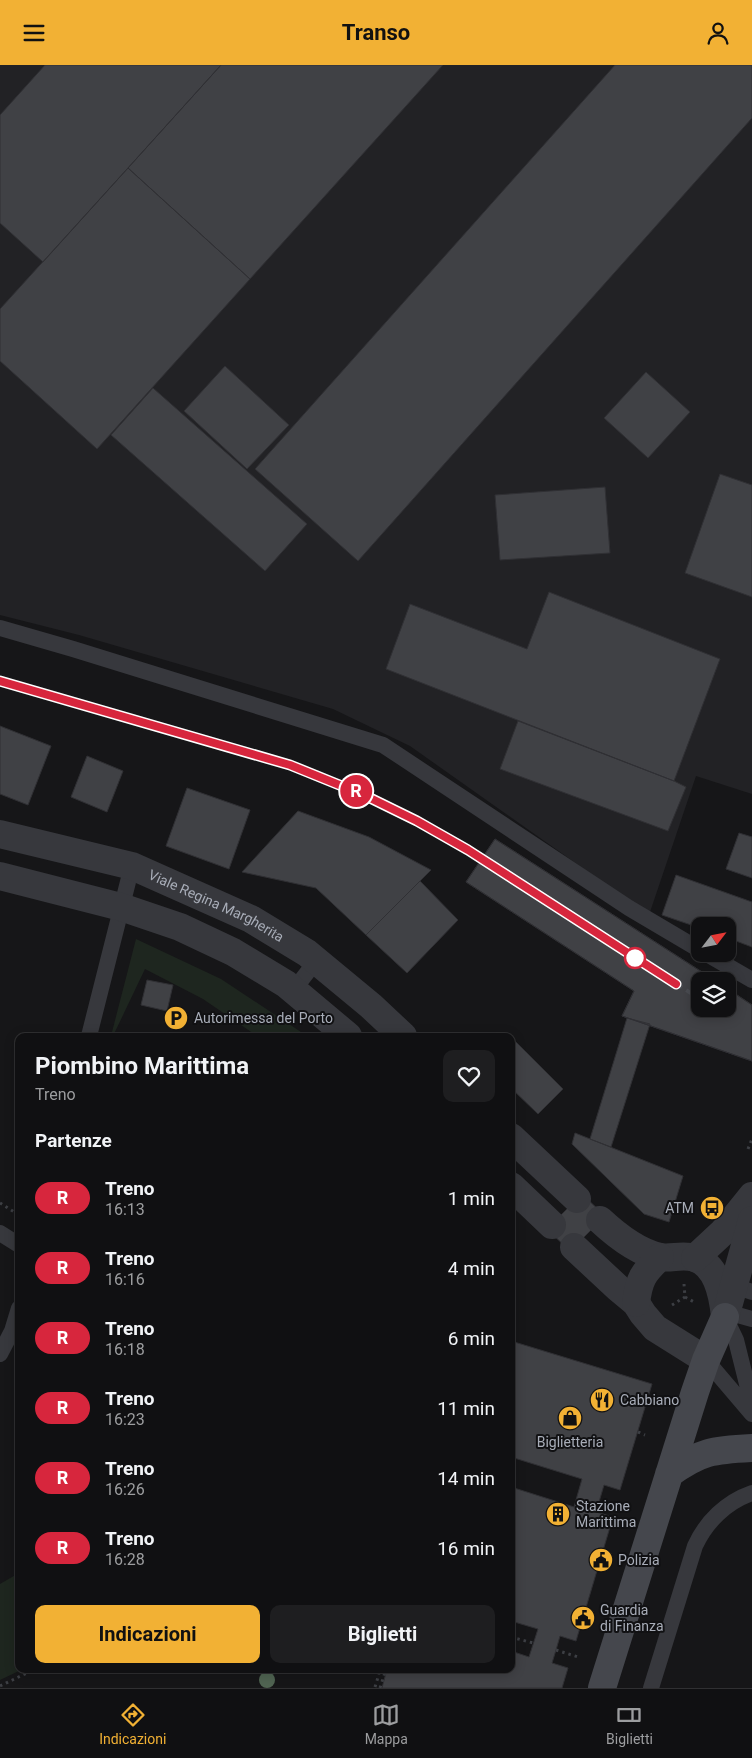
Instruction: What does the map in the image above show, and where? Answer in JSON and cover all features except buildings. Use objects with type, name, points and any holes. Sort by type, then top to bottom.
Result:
[{"type":"street","name":"Viale Regina Margherita","points":[[0,833],[132,866],[251,919],[307,953],[400,1033]]},
{"type":"street","points":[[0,876],[121,907],[180,927],[224,948],[286,984],[344,1033]]},
{"type":"street","points":[[515,1141],[577,1199]]},
{"type":"street","points":[[515,1190],[552,1225]]},
{"type":"street","points":[[690,1270],[752,1196]]},
{"type":"street","points":[[600,1220],[636,1247],[690,1270],[704,1264],[714,1274],[724,1299],[735,1316]]},
{"type":"street","points":[[602,1688],[706,1360],[735,1316],[745,1276],[752,1220]]},
{"type":"street","points":[[574,1247],[636,1303],[656,1328],[706,1360]]},
{"type":"street","points":[[636,1303],[640,1281],[645,1271],[660,1257]]},
{"type":"street","points":[[669,1474],[700,1454],[721,1449],[752,1448]]},
{"type":"lane","points":[[0,628],[384,745],[629,908],[691,945]]},
{"type":"lane","points":[[91,1033],[132,866]]},
{"type":"lane","points":[[293,991],[316,961]]},
{"type":"lane","points":[[723,963],[752,980]]},
{"type":"lane","points":[[0,1233],[15,1242]]},
{"type":"lane","points":[[735,1316],[736,1341],[752,1404]]},
{"type":"lane","points":[[0,1354],[15,1321]]},
{"type":"lane","points":[[706,1360],[752,1414]]},
{"type":"lane","points":[[651,1688],[701,1532],[714,1517],[729,1505],[743,1496],[752,1493]]},
{"type":"path","points":[[748,1149],[752,1139]]},
{"type":"path","points":[[0,1203],[15,1212]]},
{"type":"path","points":[[668,1307],[685,1297],[690,1270]]},
{"type":"path","points":[[638,1432],[645,1435]]},
{"type":"path","points":[[515,1638],[533,1643]]},
{"type":"path","points":[[556,1650],[578,1657]]},
{"type":"path","points":[[0,1686],[27,1673]]},
{"type":"path","points":[[375,1687],[379,1673]]},
{"type":"path","points":[[381,1685],[385,1673]]},
{"type":"shaded area","points":[[0,65],[752,65],[752,794],[696,776],[649,915],[410,746],[333,709],[79,635],[0,615]]},
{"type":"shaded area","points":[[136,939],[221,979],[302,1033],[253,1033],[203,999],[145,969],[114,1033],[112,1033]]},
{"type":"shaded area","points":[[15,1575],[15,1673],[0,1680],[0,1584]]},
{"type":"railway","points":[[0,681],[289,764],[364,794],[455,841],[691,993]]},
{"type":"train","name":"R","points":[[0,681],[243,750],[335,782],[390,807],[455,841],[676,984]]},
{"type":"place","name":"Autorimessa del Porto","points":[[176,1018]]},
{"type":"place","name":"ATM","points":[[712,1208]]},
{"type":"place","name":"Cabbiano","points":[[602,1400]]},
{"type":"place","name":"Biglietteria","points":[[570,1418]]},
{"type":"place","name":"Stazione Marittima","points":[[558,1514]]},
{"type":"place","name":"Polizia","points":[[601,1560]]},
{"type":"place","name":"Guardia di Finanza","points":[[583,1618]]}]
